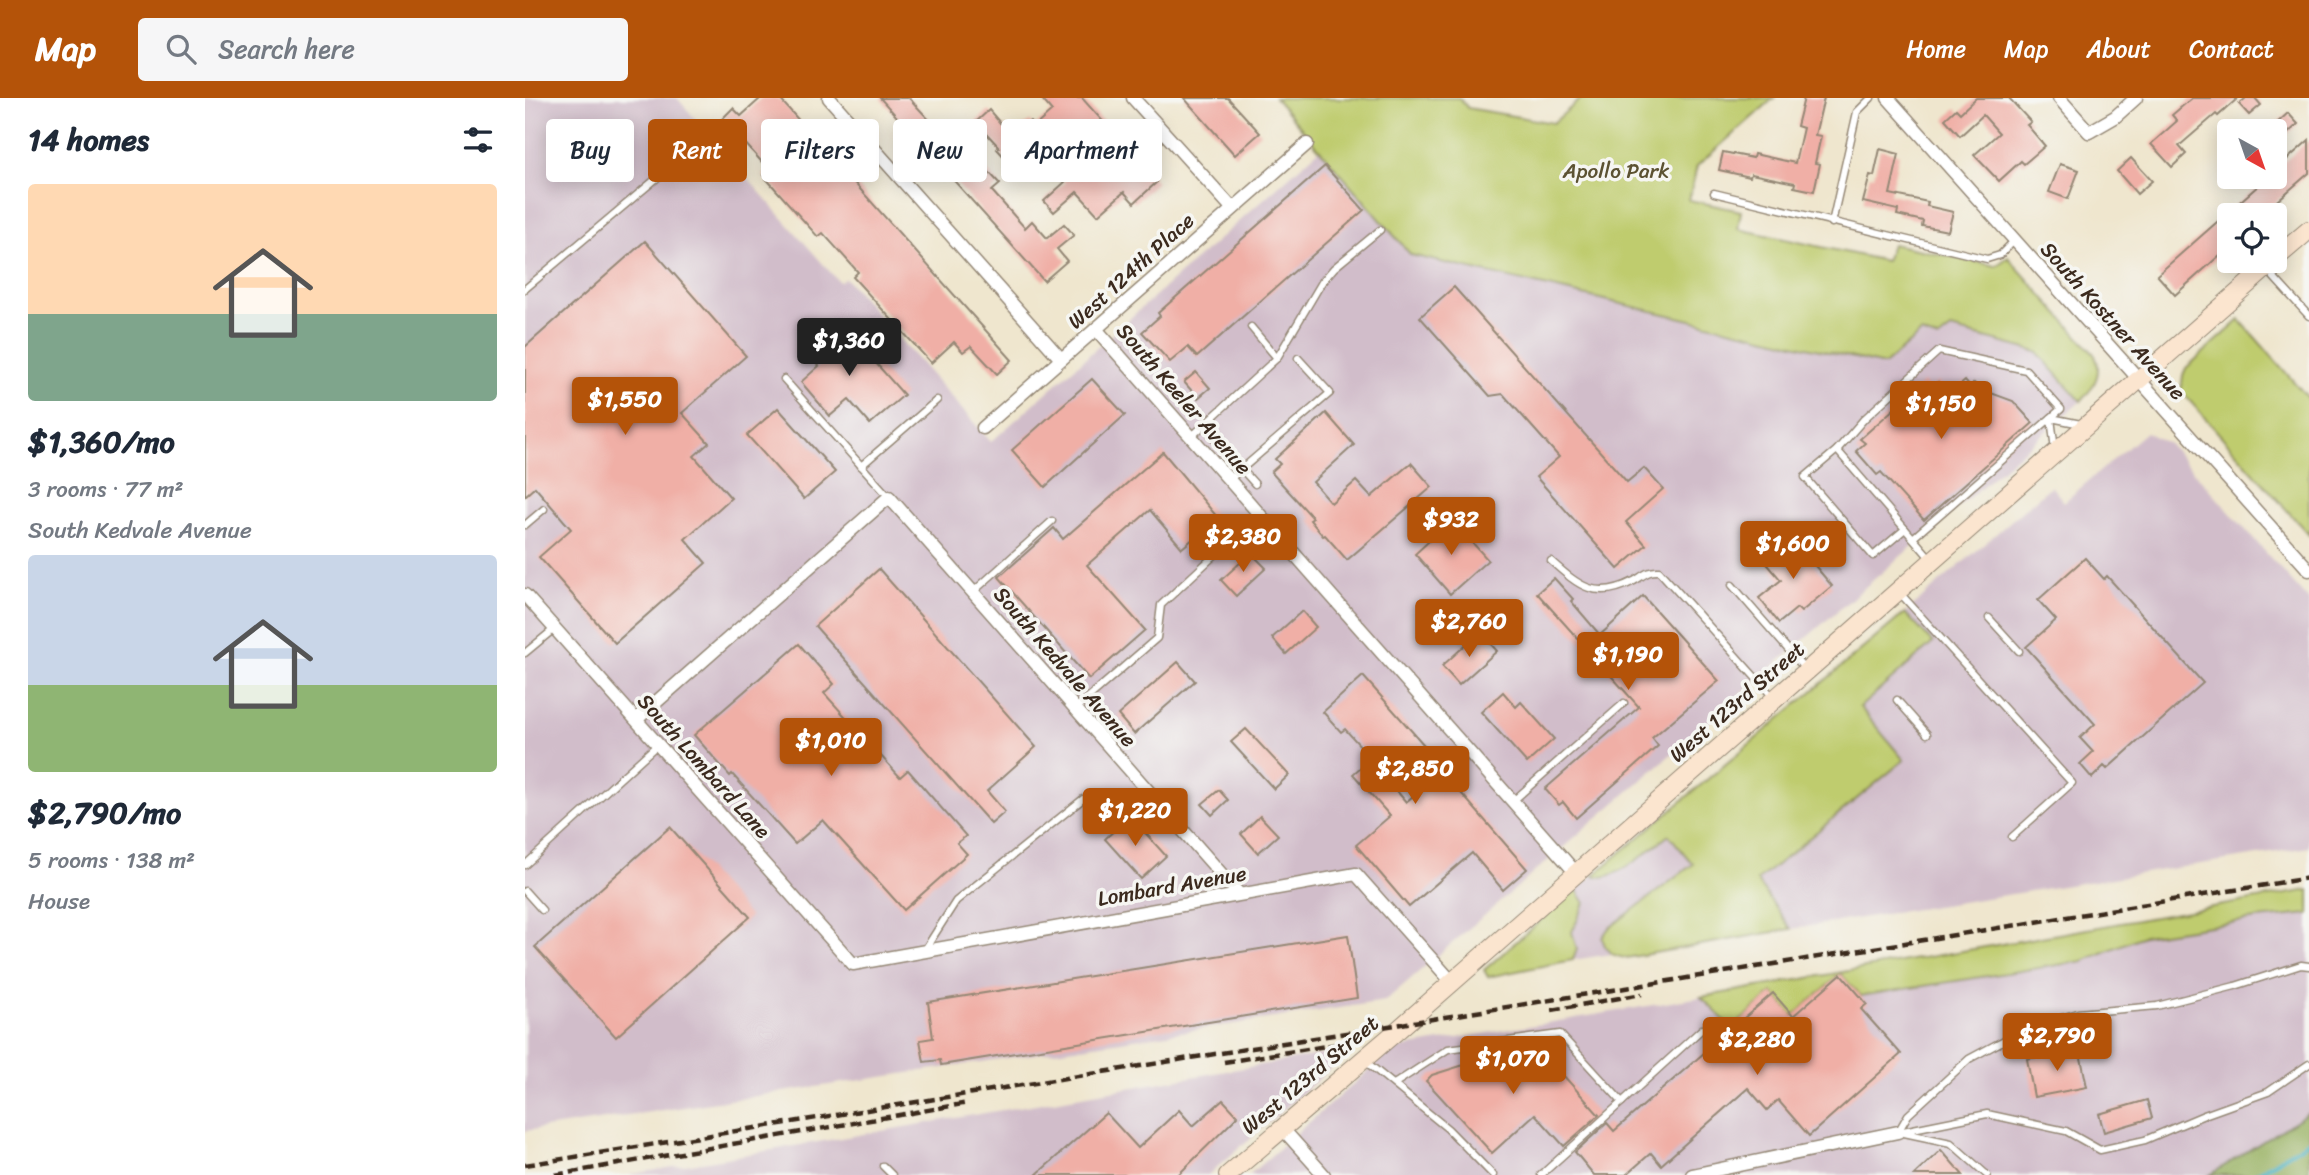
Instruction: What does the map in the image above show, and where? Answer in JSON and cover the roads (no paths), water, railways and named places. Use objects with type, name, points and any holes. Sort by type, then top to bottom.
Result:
[{"type":"street","points":[[829,98],[1061,359]]},
{"type":"street","points":[[1133,98],[1231,208]]},
{"type":"street","name":"South Kostner Avenue","points":[[1888,98],[2309,570]]},
{"type":"street","points":[[2059,98],[2089,132],[2115,117],[2136,98]]},
{"type":"street","name":"West 124th Place","points":[[983,428],[1307,144]]},
{"type":"street","name":"West 123rd Street","points":[[2287,250],[2308,232]]},
{"type":"street","name":"West 123rd Street","points":[[1228,1175],[1363,1060],[2260,273]]},
{"type":"street","name":"South Keeler Avenue","points":[[1096,329],[1576,873]]},
{"type":"street","points":[[637,719],[889,497]]},
{"type":"street","name":"South Kedvale Avenue","points":[[889,497],[1238,894]]},
{"type":"street","name":"South Lombard Lane","points":[[525,595],[853,964]]},
{"type":"street","name":"Lombard Avenue","points":[[853,964],[1356,874],[1452,982]]},
{"type":"street","points":[[1282,1128],[1324,1175]]},
{"type":"street","points":[[1692,1175],[1898,1132]]},
{"type":"lane","points":[[1832,223],[1857,112],[1871,98]]},
{"type":"lane","points":[[525,289],[652,182]]},
{"type":"lane","points":[[1714,193],[1987,259],[2000,255],[2015,240]]},
{"type":"lane","points":[[1191,437],[1277,358],[1322,282],[1334,268],[1380,230]]},
{"type":"lane","points":[[2278,273],[2309,316]]},
{"type":"lane","points":[[1251,327],[1277,358]]},
{"type":"lane","points":[[1905,529],[1873,556],[1805,477],[1837,450],[1864,419],[1939,351],[2026,370],[2061,410],[1913,538]]},
{"type":"lane","points":[[1229,480],[1330,394],[1298,358]]},
{"type":"lane","points":[[784,379],[889,497]]},
{"type":"lane","points":[[862,466],[937,400]]},
{"type":"lane","points":[[2051,418],[2086,425]]},
{"type":"lane","points":[[2051,418],[2056,452]]},
{"type":"lane","points":[[1211,435],[1255,484]]},
{"type":"lane","points":[[1837,450],[1932,560]]},
{"type":"lane","points":[[525,525],[544,509]]},
{"type":"lane","points":[[1076,709],[1157,638],[1161,605],[1259,514]]},
{"type":"lane","points":[[973,593],[1052,521]]},
{"type":"lane","points":[[1551,561],[1575,583],[1590,590],[1622,586],[1651,570],[1659,571],[1775,699]]},
{"type":"lane","points":[[1732,585],[1807,671]]},
{"type":"lane","points":[[1898,590],[2072,783],[2012,837]]},
{"type":"lane","points":[[1989,618],[2019,651]]},
{"type":"lane","points":[[525,653],[554,629]]},
{"type":"lane","points":[[1898,700],[1927,734]]},
{"type":"lane","points":[[1513,801],[1624,703]]},
{"type":"lane","points":[[525,865],[659,743]]},
{"type":"lane","points":[[924,951],[956,901],[1083,799]]},
{"type":"lane","points":[[525,891],[542,910]]},
{"type":"lane","points":[[1898,1132],[1908,1115],[1969,1059],[2025,1029],[2078,1013],[2157,1006],[2309,965]]},
{"type":"lane","points":[[1541,1175],[1702,1029]]},
{"type":"lane","points":[[1394,1084],[1448,1049],[1560,1034],[1622,1102]]},
{"type":"lane","points":[[1363,1060],[1448,1129],[1493,1175]]},
{"type":"lane","points":[[1898,1132],[1987,1114],[2066,1131],[2100,1150],[2145,1140],[2269,1092],[2309,1064]]},
{"type":"lane","points":[[1898,1132],[1951,1143],[1987,1175]]},
{"type":"lane","points":[[883,1166],[892,1175]]},
{"type":"waterway","points":[[2254,1175],[2309,1141]]},
{"type":"railway","points":[[525,1165],[2309,878]]},
{"type":"railway","points":[[1552,1010],[1642,994]]},
{"type":"railway","points":[[1224,1062],[1352,1042]]},
{"type":"railway","points":[[555,1175],[968,1103]]},
{"type":"park label","name":"Apollo Park","points":[[1616,171]]}]
